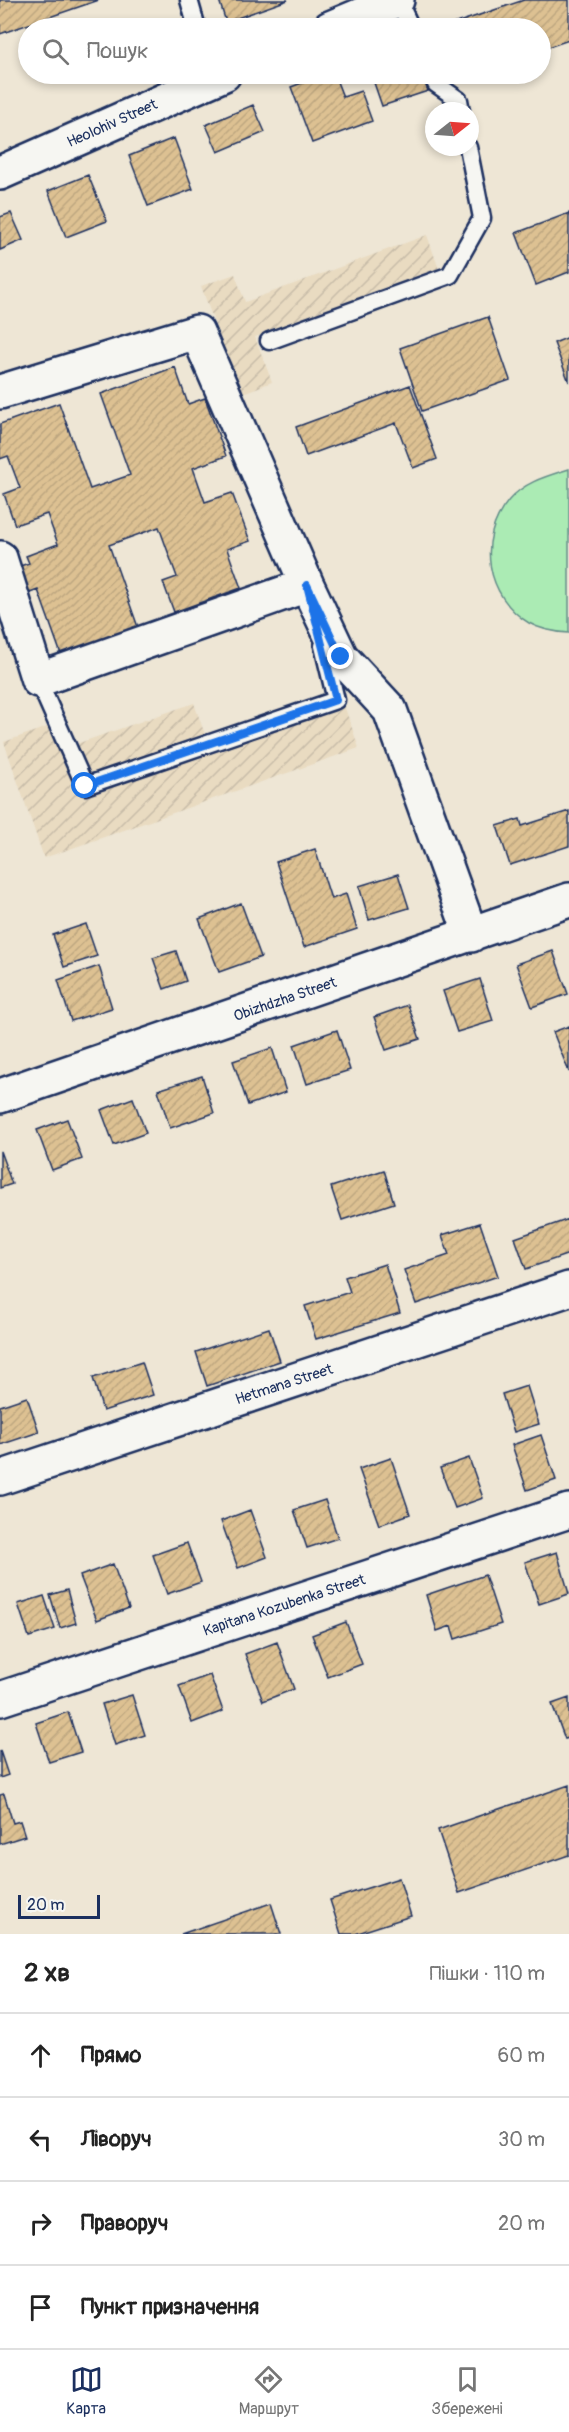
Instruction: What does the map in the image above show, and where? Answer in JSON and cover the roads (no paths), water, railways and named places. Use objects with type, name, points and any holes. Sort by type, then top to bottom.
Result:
[{"type":"street","points":[[354,18],[398,0]]},
{"type":"street","name":"Heolohiv Street","points":[[0,173],[195,84]]},
{"type":"street","points":[[0,392],[197,332],[307,585],[341,657],[390,710],[471,935]]},
{"type":"street","points":[[0,558],[39,680],[307,585]]},
{"type":"street","name":"Obizhdzha Street","points":[[0,1096],[569,900]]},
{"type":"street","name":"Hetmana Street","points":[[0,1478],[569,1289]]},
{"type":"street","name":"Kapitana Kozubenka Street","points":[[0,1699],[569,1511]]},
{"type":"lane","points":[[189,0],[194,18]]},
{"type":"lane","points":[[398,0],[406,18]]},
{"type":"lane","points":[[436,84],[459,102]]},
{"type":"lane","points":[[269,340],[450,275],[482,218],[470,156]]},
{"type":"lane","points":[[39,680],[85,786],[336,700],[307,585]]}]
